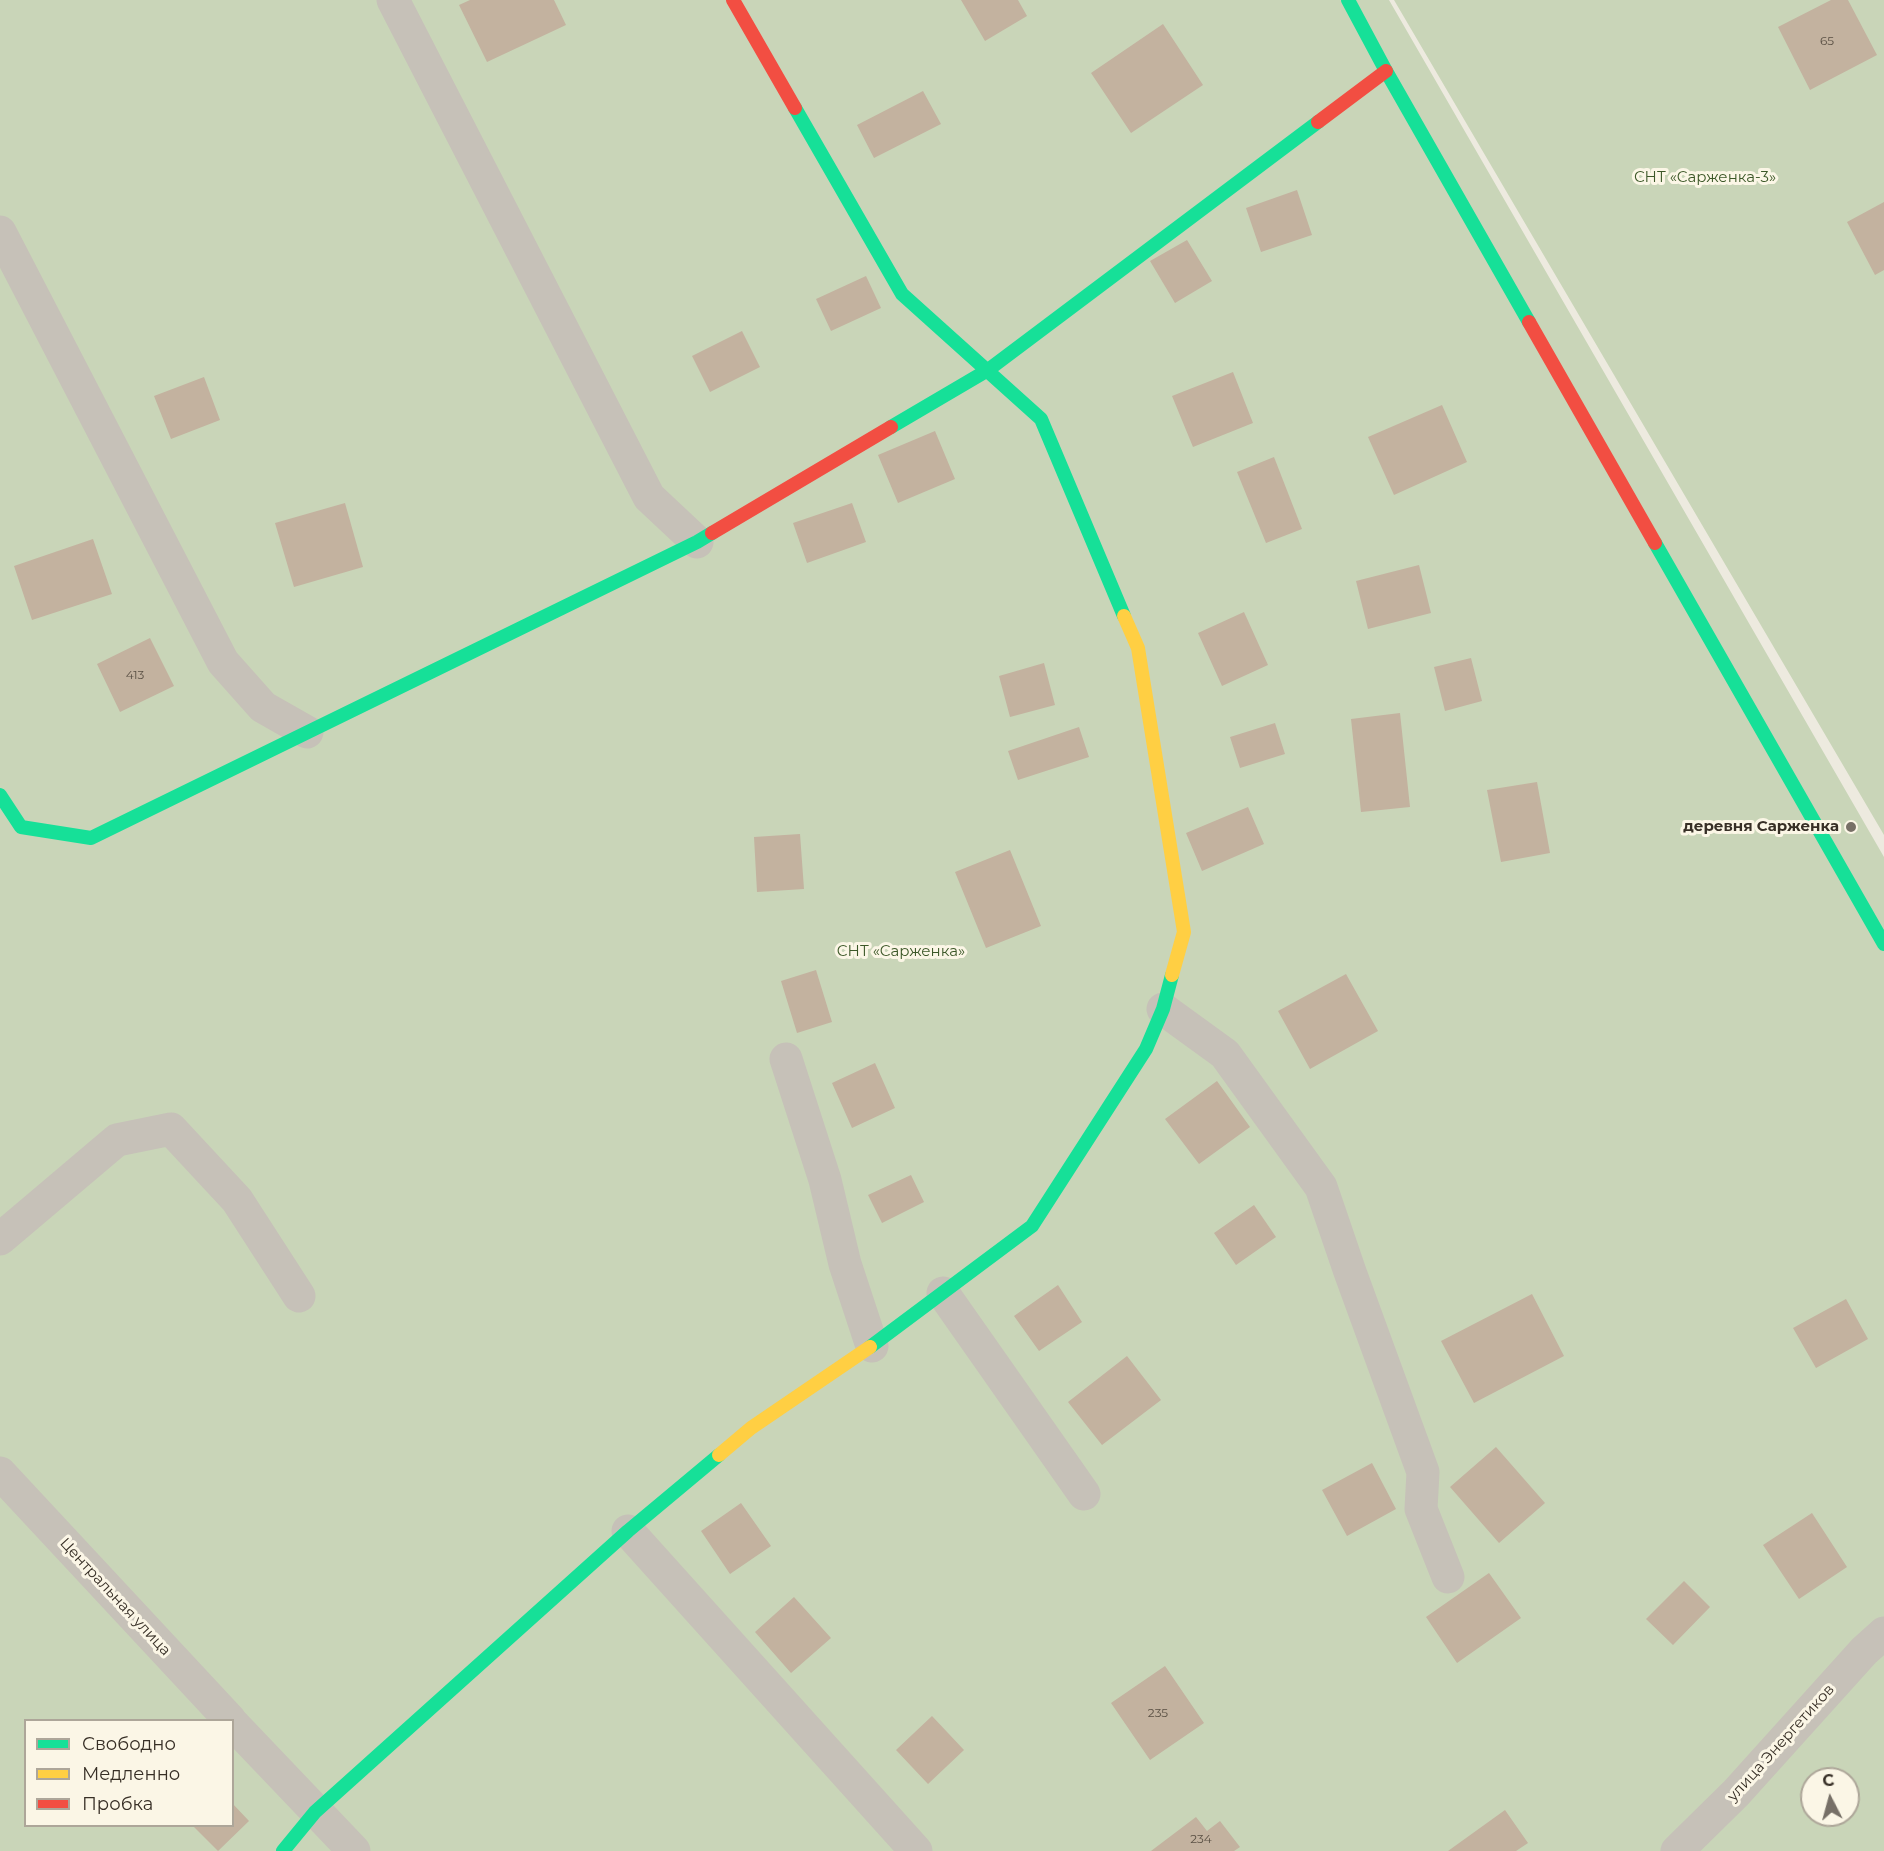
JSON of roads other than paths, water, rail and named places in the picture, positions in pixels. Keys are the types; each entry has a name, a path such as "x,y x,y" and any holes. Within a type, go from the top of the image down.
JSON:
{"street":[{"path":"393,0 649,497 697,542"},
{"path":"283,1851 315,1812 628,1532 751,1428 872,1346 1032,1226 1146,1049 1163,1009 1184,932 1138,648 1041,419 902,294 733,0"},
{"path":"1348,0 1386,71 1884,944"},
{"path":"0,795 21,827 91,838 697,542 988,370 1386,71"},
{"path":"0,232 223,663 263,707 307,732"},
{"path":"1163,1009 1225,1054 1321,1187 1423,1472 1422,1509 1448,1577"},
{"path":"786,1059 825,1180 845,1264 872,1346"},
{"path":"0,1239 117,1140 171,1129 237,1200 299,1296"},
{"path":"943,1293 1084,1494"},
{"name":"Центральная улица","path":"0,1473 228,1719"},
{"path":"628,1532 916,1851"},
{"name":"улица Энергетиков","path":"1677,1851 1736,1793 1864,1651 1884,1633"},
{"name":"Центральная улица","path":"234,1725 354,1851"}],"place":[{"name":"деревня Сарженка","path":"1851,827"}],"park label":[{"name":"СНТ «Сарженка-3»","path":"1705,178"},
{"name":"СНТ «Сарженка»","path":"901,952"}]}
